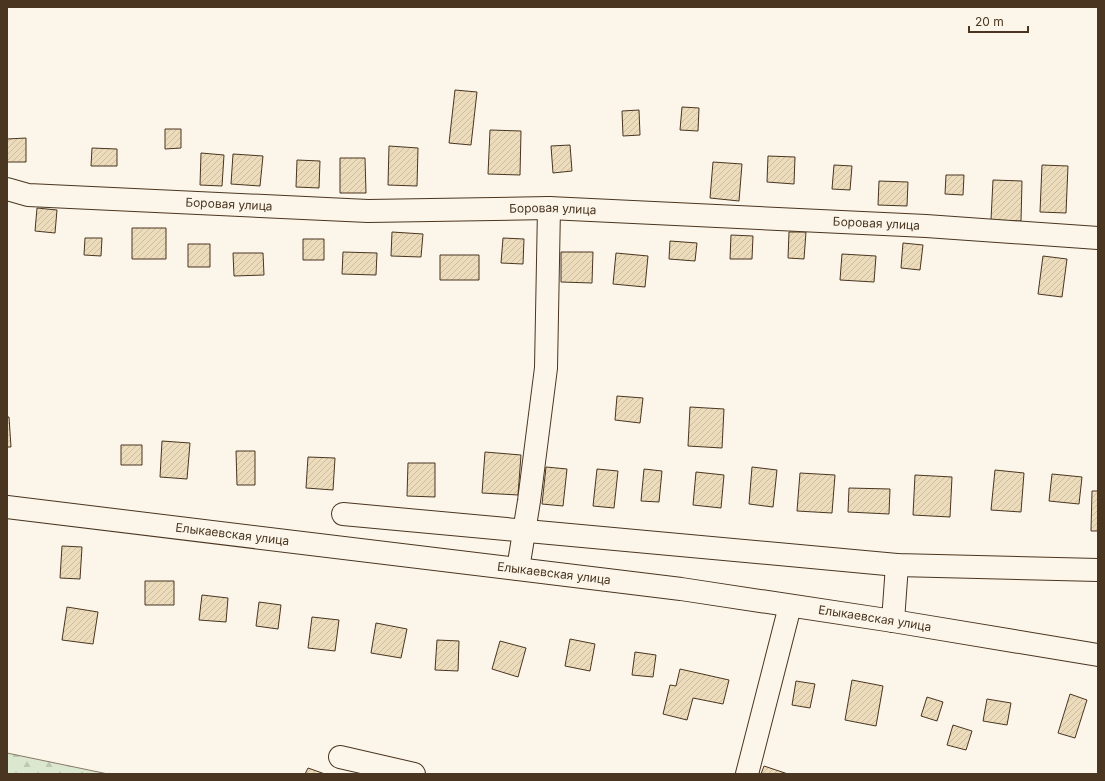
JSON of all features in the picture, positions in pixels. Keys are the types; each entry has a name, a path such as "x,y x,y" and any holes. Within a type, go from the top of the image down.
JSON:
{"street":[{"name":"Боровая улица","path":"7,189 28,195 368,211 549,208 926,226 1098,238"},
{"path":"518,569 530,493 546,368 549,208"},
{"name":"Елыкаевская улица","path":"7,507 681,589 893,621 1098,655"},
{"path":"343,514 897,566 1098,570"},
{"path":"893,621 897,566"},
{"path":"747,774 790,606"},
{"path":"340,757 414,774"}],"green space":[{"path":"7,753 108,774 7,774"}],"building":[{"path":"455,90 477,92 471,145 449,143"},
{"path":"682,107 699,108 698,131 680,130"},
{"path":"639,110 640,135 623,136 622,111"},
{"path":"165,129 181,129 181,148 165,149"},
{"path":"490,130 521,131 520,175 488,174"},
{"path":"26,138 26,162 7,162 7,139"},
{"path":"570,145 572,171 553,173 551,146"},
{"path":"389,146 418,148 417,186 388,185"},
{"path":"92,148 117,149 117,166 91,166"},
{"path":"201,153 224,155 222,186 200,185"},
{"path":"233,154 263,156 260,186 231,184"},
{"path":"768,156 795,157 794,184 767,182"},
{"path":"340,158 365,158 366,193 340,193"},
{"path":"297,160 320,161 319,188 296,187"},
{"path":"713,162 742,164 739,201 710,198"},
{"path":"834,165 852,166 850,190 832,189"},
{"path":"1042,165 1068,166 1066,213 1040,212"},
{"path":"946,175 964,175 963,195 945,194"},
{"path":"993,180 1022,181 1021,221 991,220"},
{"path":"879,181 908,182 907,206 878,205"},
{"path":"37,208 57,210 55,233 35,231"},
{"path":"132,228 166,228 166,259 132,259"},
{"path":"392,232 423,234 421,257 391,256"},
{"path":"789,232 806,232 804,259 788,258"},
{"path":"731,235 753,236 752,259 730,259"},
{"path":"85,238 102,238 101,256 84,255"},
{"path":"503,238 524,239 523,264 501,263"},
{"path":"303,239 324,239 324,260 303,260"},
{"path":"670,241 697,243 695,261 669,259"},
{"path":"903,243 923,245 920,270 901,268"},
{"path":"188,244 210,244 210,267 188,267"},
{"path":"343,252 377,253 376,275 342,274"},
{"path":"561,252 593,252 592,283 561,282"},
{"path":"233,253 263,253 264,275 234,276"},
{"path":"616,253 648,256 645,287 613,284"},
{"path":"842,254 876,256 874,282 840,280"},
{"path":"440,255 479,255 479,280 440,280"},
{"path":"1043,256 1067,259 1062,297 1038,294"},
{"path":"617,396 643,398 640,423 615,420"},
{"path":"690,407 724,409 722,448 688,446"},
{"path":"7,417 9,417 11,447 7,447"},
{"path":"162,441 190,443 187,479 160,477"},
{"path":"121,445 142,445 142,465 121,465"},
{"path":"236,451 255,451 255,485 237,485"},
{"path":"485,452 521,455 518,495 482,493"},
{"path":"308,457 335,458 333,490 306,488"},
{"path":"408,463 435,463 435,497 407,496"},
{"path":"546,467 567,469 563,506 542,504"},
{"path":"752,467 777,470 773,507 749,504"},
{"path":"597,469 618,471 614,508 593,506"},
{"path":"644,469 662,471 659,502 641,501"},
{"path":"995,470 1024,473 1021,512 991,510"},
{"path":"696,472 724,475 721,508 693,505"},
{"path":"800,473 835,475 832,513 797,511"},
{"path":"1052,474 1082,477 1079,504 1049,501"},
{"path":"915,475 952,477 950,517 913,515"},
{"path":"849,488 890,489 889,514 848,512"},
{"path":"1092,491 1098,491 1098,531 1091,531"},
{"path":"62,546 82,547 80,579 60,578"},
{"path":"145,581 174,581 174,605 145,605"},
{"path":"202,595 228,598 226,622 199,620"},
{"path":"259,602 281,605 278,629 256,626"},
{"path":"67,607 98,612 93,644 62,640"},
{"path":"312,617 339,620 335,651 308,648"},
{"path":"376,623 407,629 401,658 371,653"},
{"path":"570,639 595,644 590,671 565,666"},
{"path":"437,640 459,641 458,671 435,670"},
{"path":"500,641 526,648 518,677 492,669"},
{"path":"635,652 656,655 653,677 632,675"},
{"path":"680,669 729,680 723,704 693,698 687,720 663,714 670,685 676,686"},
{"path":"852,680 883,686 876,726 845,720"},
{"path":"796,681 815,684 810,708 792,705"},
{"path":"1070,694 1087,700 1075,738 1058,733"},
{"path":"927,697 943,702 937,721 921,716"},
{"path":"987,699 1011,703 1007,725 983,721"},
{"path":"953,725 972,731 966,750 947,745"},
{"path":"764,766 788,774 761,774"},
{"path":"308,768 325,774 305,774"}]}
